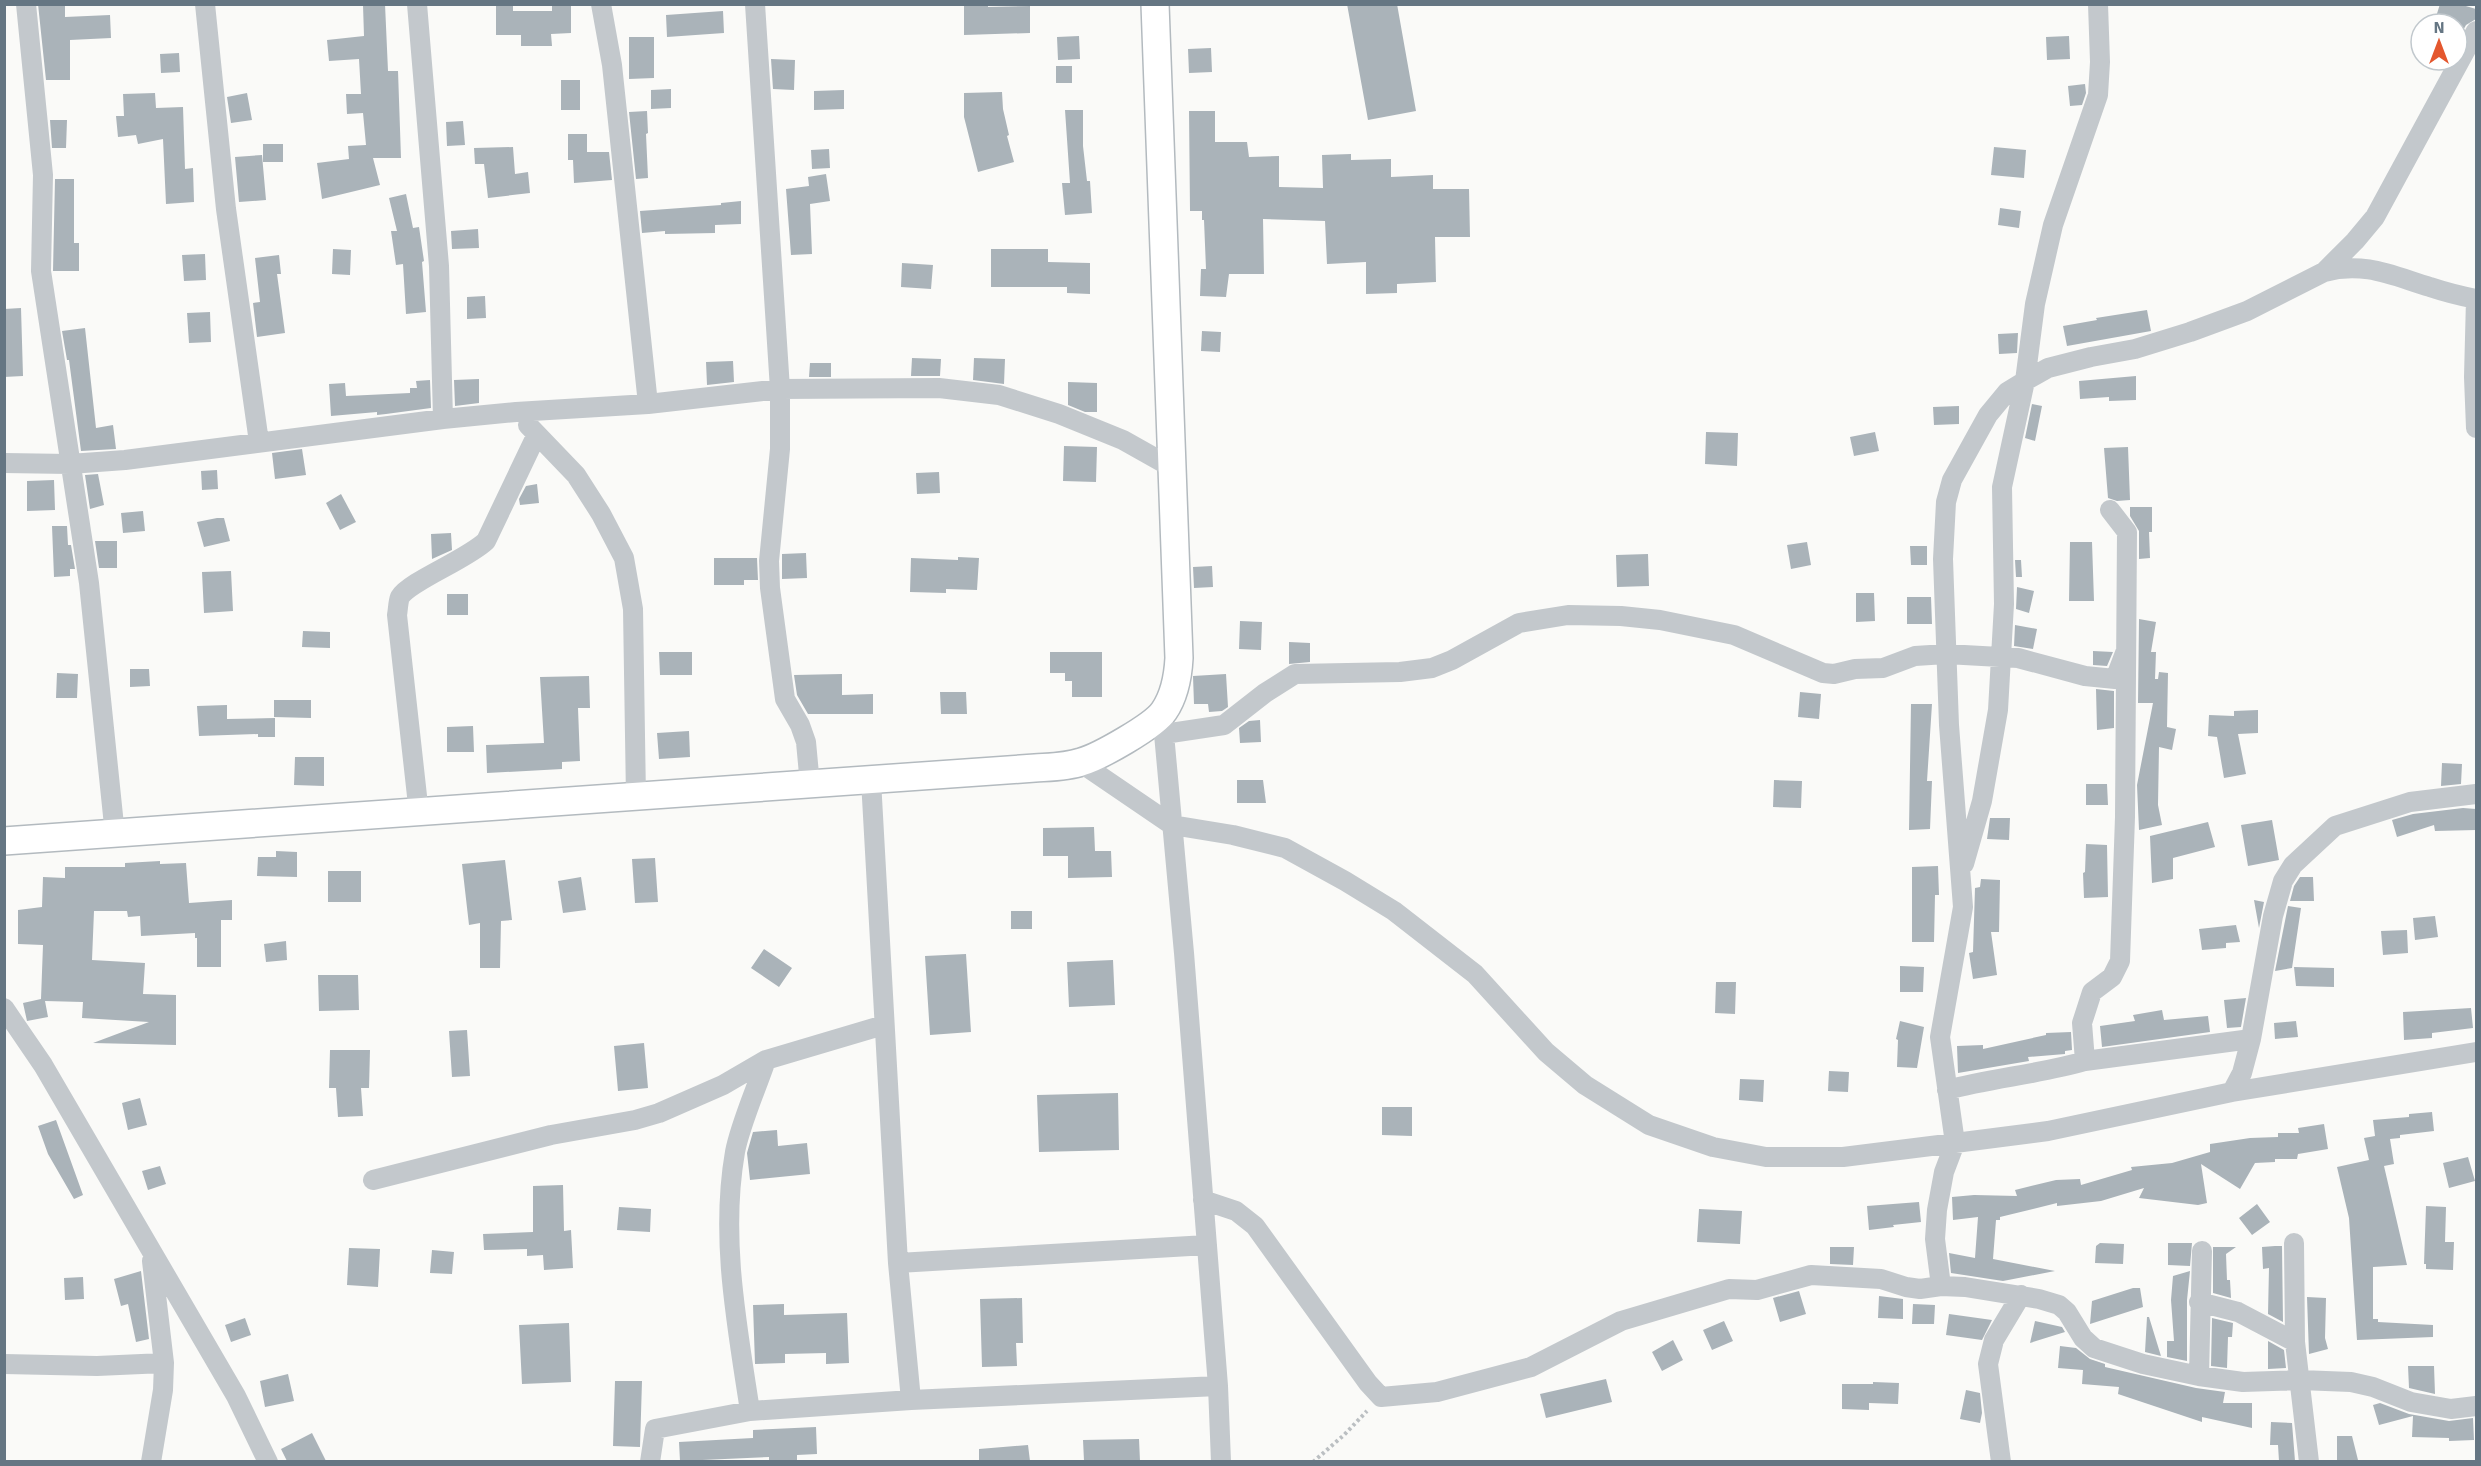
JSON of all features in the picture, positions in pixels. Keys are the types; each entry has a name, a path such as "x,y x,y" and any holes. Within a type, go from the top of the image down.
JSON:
{"main road":[{"path":"4,841 419,814 1035,768 1081,763 1163,724 1178,678 1179,658 1155,4"}],"street":[{"path":"26,4 44,176 41,271 89,583 115,835"},
{"path":"204,4 226,209 259,442"},
{"path":"417,4 440,267 443,418"},
{"path":"601,4 612,65 648,404"},
{"path":"755,4 780,389 780,449 769,561 770,588 785,699 800,725 806,742 810,785"},
{"path":"1960,877 1983,801 1998,710 2004,604 2002,487 2025,381 2035,304 2053,225 2098,95 2100,62 2098,4"},
{"path":"2324,272 2355,241 2375,216 2476,31"},
{"path":"1941,1286 1935,1239 1937,1210 1944,1172 1955,1143 1940,1037 1963,907 1946,654 1943,559 1946,502 1952,480 1988,415 2007,392 2048,368 2134,349 2200,328 2247,311 2324,272 2337,269 2379,270 2430,288 2476,299 2474,377 2476,428"},
{"path":"4,463 70,464 134,459 443,418 648,404 780,389 939,388 999,395 1059,414 1123,440 1171,467"},
{"path":"516,412 576,475 601,514 624,558 633,609 636,798"},
{"path":"419,814 397,615 399,598 408,588 474,552 486,541 537,434"},
{"path":"2085,1061 2082,1023 2092,993 2112,977 2120,961 2125,817 2127,532 2110,510"},
{"path":"1221,1461 1218,1386 1207,1245 1163,724 1224,725 1265,693 1295,674 1400,672 1432,668 1452,660 1519,623 1568,615 1621,616 1660,620 1734,635 1823,673 1834,674 1855,669 1883,668 1915,656 1946,654 2018,658 2085,676 2115,679 2125,653"},
{"path":"1081,763 1172,825 1233,835 1285,848 1394,911 1475,974 1546,1052 1585,1085 1649,1125 1713,1147 1766,1157 1843,1157 2048,1131 2232,1092 2476,1052"},
{"path":"871,780 898,1263 911,1400"},
{"path":"2232,1092 2242,1073 2251,1039 2269,934 2283,882 2293,865 2335,826 2410,802 2476,794"},
{"path":"4,1008 44,1065 236,1396 268,1461"},
{"path":"373,1180 551,1134 635,1120 659,1113 723,1085 766,1060 884,1025"},
{"path":"1947,1090 2085,1061 2251,1039"},
{"path":"750,1411 732,1295 728,1214 736,1150 766,1060"},
{"path":"1203,1200 1236,1211 1256,1226 1381,1397 1437,1392 1531,1367 1621,1321 1729,1289 1751,1291 1811,1275 1881,1279 1920,1289 1941,1286 2021,1296 2059,1305 2067,1312 2083,1338 2094,1348 2143,1364 2199,1376 2243,1382 2300,1380 2351,1382 2411,1402 2451,1408 2476,1406"},
{"path":"2294,1244 2295,1342 2309,1461"},
{"path":"898,1263 1207,1245"},
{"path":"2199,1376 2202,1251"},
{"path":"151,1252 164,1363 163,1390 151,1461"},
{"path":"2001,1461 1988,1364 1994,1340 2021,1296"},
{"path":"2199,1302 2238,1312 2295,1342"},
{"path":"4,1364 97,1366 164,1363"},
{"path":"650,1461 655,1429 750,1411 911,1400 1218,1386"}],"path":[{"path":"1313,1461 1344,1435 1381,1397"}],"building":[{"path":"38,4 65,4 65,17 110,15 111,38 70,40 70,80 46,80"},
{"path":"385,4 388,71 398,71 401,158 373,158 380,185 322,199 317,163 349,159 348,146 366,145 363,113 347,114 346,94 361,94 359,59 329,61 327,40 364,36 363,5"},
{"path":"496,4 513,4 513,11 552,11 552,4 571,4 571,33 551,34 552,46 521,46 521,35 496,35"},
{"path":"964,4 988,4 988,7 1030,6 1030,33 964,35"},
{"path":"1347,4 1397,4 1416,111 1368,120"},
{"path":"2440,4 2459,4 2476,9 2476,19 2469,23 2469,12 2438,12"},
{"path":"723,11 724,33 667,37 666,15"},
{"path":"1079,36 1080,59 1058,60 1057,37"},
{"path":"2069,36 2070,59 2047,60 2046,37"},
{"path":"629,37 654,37 654,78 629,79"},
{"path":"1211,48 1212,72 1189,73 1188,49"},
{"path":"179,53 180,72 161,73 160,54"},
{"path":"771,59 795,60 794,90 773,89"},
{"path":"1056,66 1072,66 1072,83 1056,83"},
{"path":"561,80 580,80 580,110 561,110"},
{"path":"2085,84 2086,93 2082,105 2070,106 2068,86"},
{"path":"671,89 671,108 651,109 651,90"},
{"path":"844,90 844,109 814,110 814,91"},
{"path":"1002,92 1009,135 1007,136 1014,162 978,172 964,117 964,93"},
{"path":"155,93 156,108 183,107 185,169 193,168 194,202 166,204 163,139 138,144 136,135 118,137 116,116 124,116 123,94"},
{"path":"247,93 252,120 231,123 227,97"},
{"path":"1065,110 1083,110 1083,146 1087,181 1090,181 1092,213 1065,215 1062,183 1070,183"},
{"path":"647,111 648,178 636,179 629,112"},
{"path":"1189,111 1215,111 1215,142 1247,142 1249,157 1279,156 1279,187 1323,188 1322,155 1351,154 1351,160 1391,159 1391,177 1433,175 1433,189 1469,189 1470,237 1435,237 1436,282 1397,284 1397,293 1366,294 1366,262 1327,264 1325,221 1263,219 1264,274 1229,274 1226,297 1200,296 1201,269 1206,269 1204,220 1202,220 1202,211 1190,211"},
{"path":"50,120 67,120 66,148 52,148"},
{"path":"463,121 465,145 447,146 446,122"},
{"path":"568,134 587,134 587,152 609,152 612,180 574,183 573,160 568,160"},
{"path":"263,144 283,144 283,162 263,162"},
{"path":"513,147 515,174 528,172 530,193 488,198 484,164 475,164 474,148"},
{"path":"1994,147 2026,150 2024,178 1991,175"},
{"path":"829,149 830,168 812,169 811,150"},
{"path":"262,155 266,200 239,202 235,157"},
{"path":"826,174 830,201 810,204 812,254 791,255 786,189 809,186 808,177"},
{"path":"55,179 74,179 74,243 79,243 79,271 53,271"},
{"path":"406,194 413,228 419,227 424,261 422,262 426,312 406,314 403,264 396,265 391,231 397,231 389,198"},
{"path":"741,201 741,224 715,225 715,233 665,234 665,231 642,233 640,211 721,205 721,203"},
{"path":"2000,208 2021,211 2019,228 1998,225"},
{"path":"478,229 479,248 452,249 451,231"},
{"path":"333,249 351,250 350,275 332,274"},
{"path":"991,249 1048,249 1048,262 1090,263 1090,294 1067,293 1067,287 991,287"},
{"path":"205,254 206,280 184,281 182,255"},
{"path":"279,255 281,274 277,274 285,333 257,337 253,303 260,302 255,258"},
{"path":"902,263 933,265 931,289 901,287"},
{"path":"485,296 486,318 467,319 467,297"},
{"path":"21,308 23,376 4,377 4,309"},
{"path":"2147,310 2151,331 2067,346 2063,326"},
{"path":"210,312 211,342 189,343 187,313"},
{"path":"85,328 96,428 113,425 116,449 81,451 69,360 67,360 62,331"},
{"path":"1202,331 1221,332 1220,352 1201,351"},
{"path":"2018,333 2017,353 1999,354 1998,334"},
{"path":"912,358 941,359 940,376 911,376"},
{"path":"974,358 1005,359 1004,384 973,380"},
{"path":"733,361 734,382 707,385 706,362"},
{"path":"810,363 831,363 831,377 809,377"},
{"path":"2136,376 2136,400 2109,401 2109,397 2080,399 2079,381"},
{"path":"479,379 479,403 455,406 454,380"},
{"path":"430,380 431,408 377,415 377,412 331,416 329,384 345,383 346,396 410,393 410,388 417,388 416,381"},
{"path":"1068,382 1097,383 1097,412 1085,412 1068,405"},
{"path":"2032,404 2042,406 2035,441 2025,438"},
{"path":"1959,406 1959,424 1934,425 1933,407"},
{"path":"1706,432 1738,433 1737,466 1705,464"},
{"path":"1875,432 1879,451 1854,456 1850,437"},
{"path":"1064,446 1097,447 1096,482 1063,481"},
{"path":"2128,447 2130,500 2117,501 2108,498 2104,448"},
{"path":"302,449 306,475 275,479 272,453"},
{"path":"217,470 218,489 202,490 201,471"},
{"path":"939,472 940,493 917,494 916,473"},
{"path":"98,474 104,505 90,509 85,475"},
{"path":"54,480 55,510 27,511 27,481"},
{"path":"537,484 539,503 520,505 519,499 526,486"},
{"path":"341,494 356,522 340,530 326,503"},
{"path":"2130,507 2152,507 2152,532 2149,532 2150,558 2139,559 2139,531 2130,516"},
{"path":"143,511 145,531 123,533 121,513"},
{"path":"224,518 230,541 204,547 197,522"},
{"path":"52,526 67,526 68,545 71,545 75,569 70,569 70,576 54,577"},
{"path":"451,533 452,550 432,559 431,534"},
{"path":"95,541 117,541 117,568 99,568"},
{"path":"1807,542 1811,565 1791,569 1787,545"},
{"path":"2070,542 2092,542 2094,601 2069,601"},
{"path":"1910,546 1927,546 1927,565 1911,565"},
{"path":"806,553 807,578 782,579 782,554"},
{"path":"1648,554 1649,586 1617,587 1616,555"},
{"path":"958,557 979,558 977,590 946,589 946,593 910,592 911,558 958,560"},
{"path":"714,558 757,558 758,580 744,580 744,585 714,585"},
{"path":"2015,560 2021,560 2022,577 2016,577"},
{"path":"1212,566 1213,587 1194,588 1193,567"},
{"path":"231,571 233,611 204,613 202,572"},
{"path":"2017,587 2034,591 2029,613 2016,609"},
{"path":"1856,593 1874,593 1875,621 1856,622"},
{"path":"447,594 468,594 468,615 447,615"},
{"path":"1907,597 1931,597 1932,624 1907,624"},
{"path":"2139,619 2156,622 2151,652 2156,652 2155,679 2158,679 2159,672 2168,673 2167,727 2176,729 2172,750 2159,747 2158,805 2162,825 2139,830 2137,785 2153,703 2138,703"},
{"path":"1240,621 1262,622 1261,650 1239,649"},
{"path":"2015,625 2037,629 2033,649 2014,646"},
{"path":"303,631 330,632 330,648 302,647"},
{"path":"1289,642 1310,643 1310,662 1289,664"},
{"path":"2093,651 2113,652 2107,666 2093,665"},
{"path":"659,652 692,652 692,675 660,675"},
{"path":"1050,652 1102,652 1102,697 1072,697 1072,681 1065,681 1065,673 1050,673"},
{"path":"130,669 149,669 150,686 130,687"},
{"path":"57,673 78,674 77,698 56,698"},
{"path":"842,674 842,695 873,694 873,714 808,714 797,695 794,675"},
{"path":"1226,674 1228,707 1222,711 1209,712 1208,704 1194,704 1193,676"},
{"path":"589,676 590,708 578,708 580,761 562,762 562,769 487,773 486,745 544,743 540,677"},
{"path":"2096,689 2114,691 2114,728 2097,730"},
{"path":"940,692 966,692 967,714 941,714"},
{"path":"1800,692 1821,694 1819,719 1798,717"},
{"path":"274,700 311,700 311,718 274,717"},
{"path":"1911,704 1932,704 1927,781 1932,781 1930,829 1909,830"},
{"path":"227,705 227,719 275,718 275,737 258,737 258,734 199,736 197,706"},
{"path":"2258,710 2258,733 2238,734 2246,774 2224,778 2217,737 2208,736 2209,715 2234,716 2234,711"},
{"path":"1260,720 1261,742 1240,743 1239,728 1249,721"},
{"path":"473,726 474,752 447,752 447,727"},
{"path":"689,731 690,757 659,759 657,733"},
{"path":"295,757 324,757 324,786 294,785"},
{"path":"2442,763 2462,764 2461,784 2441,786"},
{"path":"1237,780 1263,780 1266,803 1237,803"},
{"path":"1774,780 1802,781 1801,808 1773,807"},
{"path":"2086,784 2107,784 2108,805 2086,805"},
{"path":"2463,808 2476,809 2476,830 2435,831 2434,825 2397,837 2392,820 2413,814"},
{"path":"1990,818 2010,818 2009,840 1987,839"},
{"path":"2272,820 2279,860 2248,866 2241,825"},
{"path":"2208,822 2215,847 2173,858 2173,879 2152,883 2150,836"},
{"path":"1094,827 1095,851 1111,851 1112,877 1068,878 1068,856 1043,856 1043,828"},
{"path":"2086,844 2107,845 2108,897 2084,898 2083,873 2085,872"},
{"path":"276,851 297,852 297,877 257,876 258,857 276,857"},
{"path":"655,858 658,902 635,903 632,859"},
{"path":"505,860 512,920 501,921 500,968 480,968 480,923 469,925 462,864"},
{"path":"160,861 160,864 186,863 189,903 232,900 232,920 221,920 221,967 197,967 195,933 141,936 140,916 128,917 127,911 94,911 92,960 145,963 143,994 176,995 176,1045 93,1043 149,1022 82,1018 83,1002 45,1001 48,1017 27,1021 23,1003 41,999 43,945 18,944 18,910 42,907 43,877 65,878 65,867 125,867 125,863"},
{"path":"1938,866 1939,895 1935,895 1934,942 1912,942 1912,867"},
{"path":"328,871 361,871 361,902 328,902"},
{"path":"581,877 586,910 563,913 558,881"},
{"path":"2300,877 2313,877 2314,901 2290,901 2294,886"},
{"path":"1981,879 2000,880 1999,932 1991,932 1997,975 1973,979 1969,953 1973,952 1975,888 1980,887"},
{"path":"2254,900 2264,902 2259,928"},
{"path":"2288,906 2301,908 2292,968 2275,971"},
{"path":"1011,911 1032,911 1032,929 1011,929"},
{"path":"2435,916 2438,937 2415,940 2413,918"},
{"path":"2236,925 2240,942 2226,943 2226,948 2202,950 2199,929"},
{"path":"2407,930 2408,953 2383,955 2381,931"},
{"path":"286,941 287,960 266,962 264,944"},
{"path":"764,949 792,968 779,987 751,968"},
{"path":"966,954 971,1032 930,1035 925,956"},
{"path":"1113,960 1115,1005 1069,1007 1067,962"},
{"path":"1900,966 1924,967 1923,992 1900,992"},
{"path":"2294,967 2334,968 2334,987 2296,986"},
{"path":"318,975 358,975 359,1010 319,1011"},
{"path":"1716,982 1736,982 1735,1014 1715,1013"},
{"path":"2246,998 2241,1027 2227,1028 2224,1000"},
{"path":"2471,1008 2473,1028 2432,1033 2432,1038 2404,1040 2403,1012"},
{"path":"2162,1010 2164,1020 2208,1016 2210,1032 2102,1047 2100,1026 2135,1021 2133,1015"},
{"path":"1900,1021 1924,1027 1917,1068 1897,1067 1898,1040 1896,1039"},
{"path":"2296,1021 2298,1037 2275,1039 2274,1023"},
{"path":"467,1030 470,1076 452,1077 449,1031"},
{"path":"2071,1032 2072,1050 2065,1051 2065,1054 2028,1057 2029,1061 1958,1073 1957,1046 1983,1045 1983,1049 2046,1035 2046,1033"},
{"path":"644,1043 648,1088 618,1091 614,1046"},
{"path":"330,1050 370,1050 369,1088 361,1088 363,1116 338,1117 336,1088 329,1088"},
{"path":"1829,1071 1849,1072 1848,1092 1828,1091"},
{"path":"1740,1079 1764,1080 1763,1102 1739,1100"},
{"path":"1118,1093 1119,1150 1039,1152 1037,1095"},
{"path":"140,1098 147,1125 128,1130 122,1103"},
{"path":"1382,1107 1412,1107 1412,1136 1382,1135"},
{"path":"2432,1112 2434,1131 2400,1135 2400,1138 2390,1139 2394,1164 2384,1166 2407,1265 2373,1267 2373,1319 2378,1319 2378,1322 2433,1325 2433,1337 2357,1340 2349,1218 2337,1167 2369,1160 2364,1138 2375,1136 2373,1120 2409,1117 2409,1114"},
{"path":"56,1120 83,1195 74,1199 48,1154 38,1126"},
{"path":"2324,1124 2328,1149 2298,1154 2297,1159 2275,1159 2275,1162 2255,1163 2240,1189 2201,1164 2207,1203 2198,1205 2139,1198 2144,1188 2101,1201 2057,1206 2057,1203 2000,1217 2000,1220 1996,1220 1993,1259 2055,1271 2003,1281 1951,1273 1949,1253 1975,1258 1978,1217 1953,1220 1952,1197 2017,1196 2015,1190 2056,1180 2080,1179 2081,1185 2132,1170 2131,1167 2172,1163 2210,1152 2210,1144 2250,1138 2278,1137 2278,1133 2299,1133 2298,1128"},
{"path":"777,1130 778,1146 807,1143 810,1174 750,1180 747,1153 753,1132"},
{"path":"2468,1157 2475,1181 2449,1188 2443,1163"},
{"path":"160,1166 166,1184 148,1190 142,1171"},
{"path":"563,1185 564,1231 571,1230 573,1268 544,1270 543,1255 527,1256 527,1249 484,1250 483,1234 533,1232 533,1186"},
{"path":"1919,1202 1921,1222 1869,1230 1867,1206"},
{"path":"2257,1204 2270,1222 2252,1235 2239,1218"},
{"path":"2426,1206 2446,1207 2445,1242 2454,1242 2453,1270 2426,1269 2426,1264 2424,1264"},
{"path":"619,1207 651,1209 650,1232 617,1230"},
{"path":"1699,1209 1742,1211 1740,1244 1697,1242"},
{"path":"2100,1243 2124,1244 2123,1264 2095,1263 2096,1246"},
{"path":"2168,1243 2192,1243 2190,1266 2168,1265"},
{"path":"2282,1246 2283,1322 2268,1314 2269,1268 2263,1269 2262,1247"},
{"path":"1830,1247 1854,1247 1853,1265 1830,1264"},
{"path":"2213,1247 2236,1247 2226,1254 2227,1280 2230,1280 2231,1298 2213,1293"},
{"path":"349,1248 380,1249 378,1287 347,1285"},
{"path":"432,1250 454,1252 452,1274 430,1273"},
{"path":"141,1271 149,1339 136,1342 128,1304 121,1306 114,1279"},
{"path":"2190,1271 2187,1300 2187,1361 2167,1357 2167,1341 2174,1341 2171,1300 2173,1276"},
{"path":"83,1277 84,1299 65,1300 64,1278"},
{"path":"2133,1288 2140,1288 2143,1307 2090,1324 2092,1301"},
{"path":"1799,1291 1806,1314 1780,1322 1773,1298"},
{"path":"1879,1296 1903,1299 1903,1319 1878,1318"},
{"path":"2307,1297 2326,1298 2325,1338 2328,1349 2309,1354"},
{"path":"1022,1298 1023,1343 1016,1343 1017,1366 982,1367 980,1299"},
{"path":"784,1304 784,1315 847,1313 849,1363 826,1364 826,1353 785,1354 785,1363 755,1364 753,1305"},
{"path":"1913,1304 1935,1305 1934,1324 1912,1324"},
{"path":"1949,1314 1992,1320 1982,1340 1946,1335"},
{"path":"2147,1317 2149,1317 2161,1356 2145,1352"},
{"path":"245,1318 251,1335 231,1342 225,1325"},
{"path":"2212,1318 2233,1323 2232,1337 2228,1337 2227,1368 2211,1366"},
{"path":"1724,1321 1733,1341 1712,1350 1703,1330"},
{"path":"2035,1321 2062,1327 2065,1332 2030,1343"},
{"path":"569,1323 571,1382 522,1384 519,1325"},
{"path":"1673,1340 1683,1360 1662,1371 1652,1352"},
{"path":"2268,1341 2284,1350 2286,1368 2268,1369"},
{"path":"2060,1346 2076,1348 2090,1359 2105,1364 2105,1367 2196,1388 2225,1392 2223,1403 2252,1403 2252,1428 2202,1417 2202,1422 2118,1394 2119,1387 2082,1384 2083,1370 2058,1368"},
{"path":"2408,1366 2434,1366 2435,1394 2409,1388"},
{"path":"288,1374 294,1401 265,1407 260,1381"},
{"path":"1606,1379 1612,1402 1546,1418 1540,1394"},
{"path":"615,1381 642,1381 640,1447 613,1446"},
{"path":"1873,1382 1899,1383 1898,1404 1869,1403 1869,1410 1842,1409 1842,1384 1873,1384"},
{"path":"1966,1390 1980,1393 1982,1413 1980,1423 1960,1419"},
{"path":"2380,1403 2409,1414 2449,1421 2473,1418 2474,1440 2449,1441 2449,1438 2412,1437 2413,1416 2379,1425 2373,1405"},
{"path":"2271,1422 2292,1423 2295,1461 2279,1461 2278,1445 2270,1445"},
{"path":"816,1427 817,1454 797,1455 797,1461 769,1461 769,1457 680,1461 679,1442 753,1438 753,1430"},
{"path":"312,1433 326,1461 287,1461 281,1449"},
{"path":"2337,1436 2352,1436 2358,1460 2337,1460"},
{"path":"1139,1439 1140,1461 1084,1461 1083,1440"},
{"path":"1028,1445 1030,1461 979,1461 979,1449"}]}
